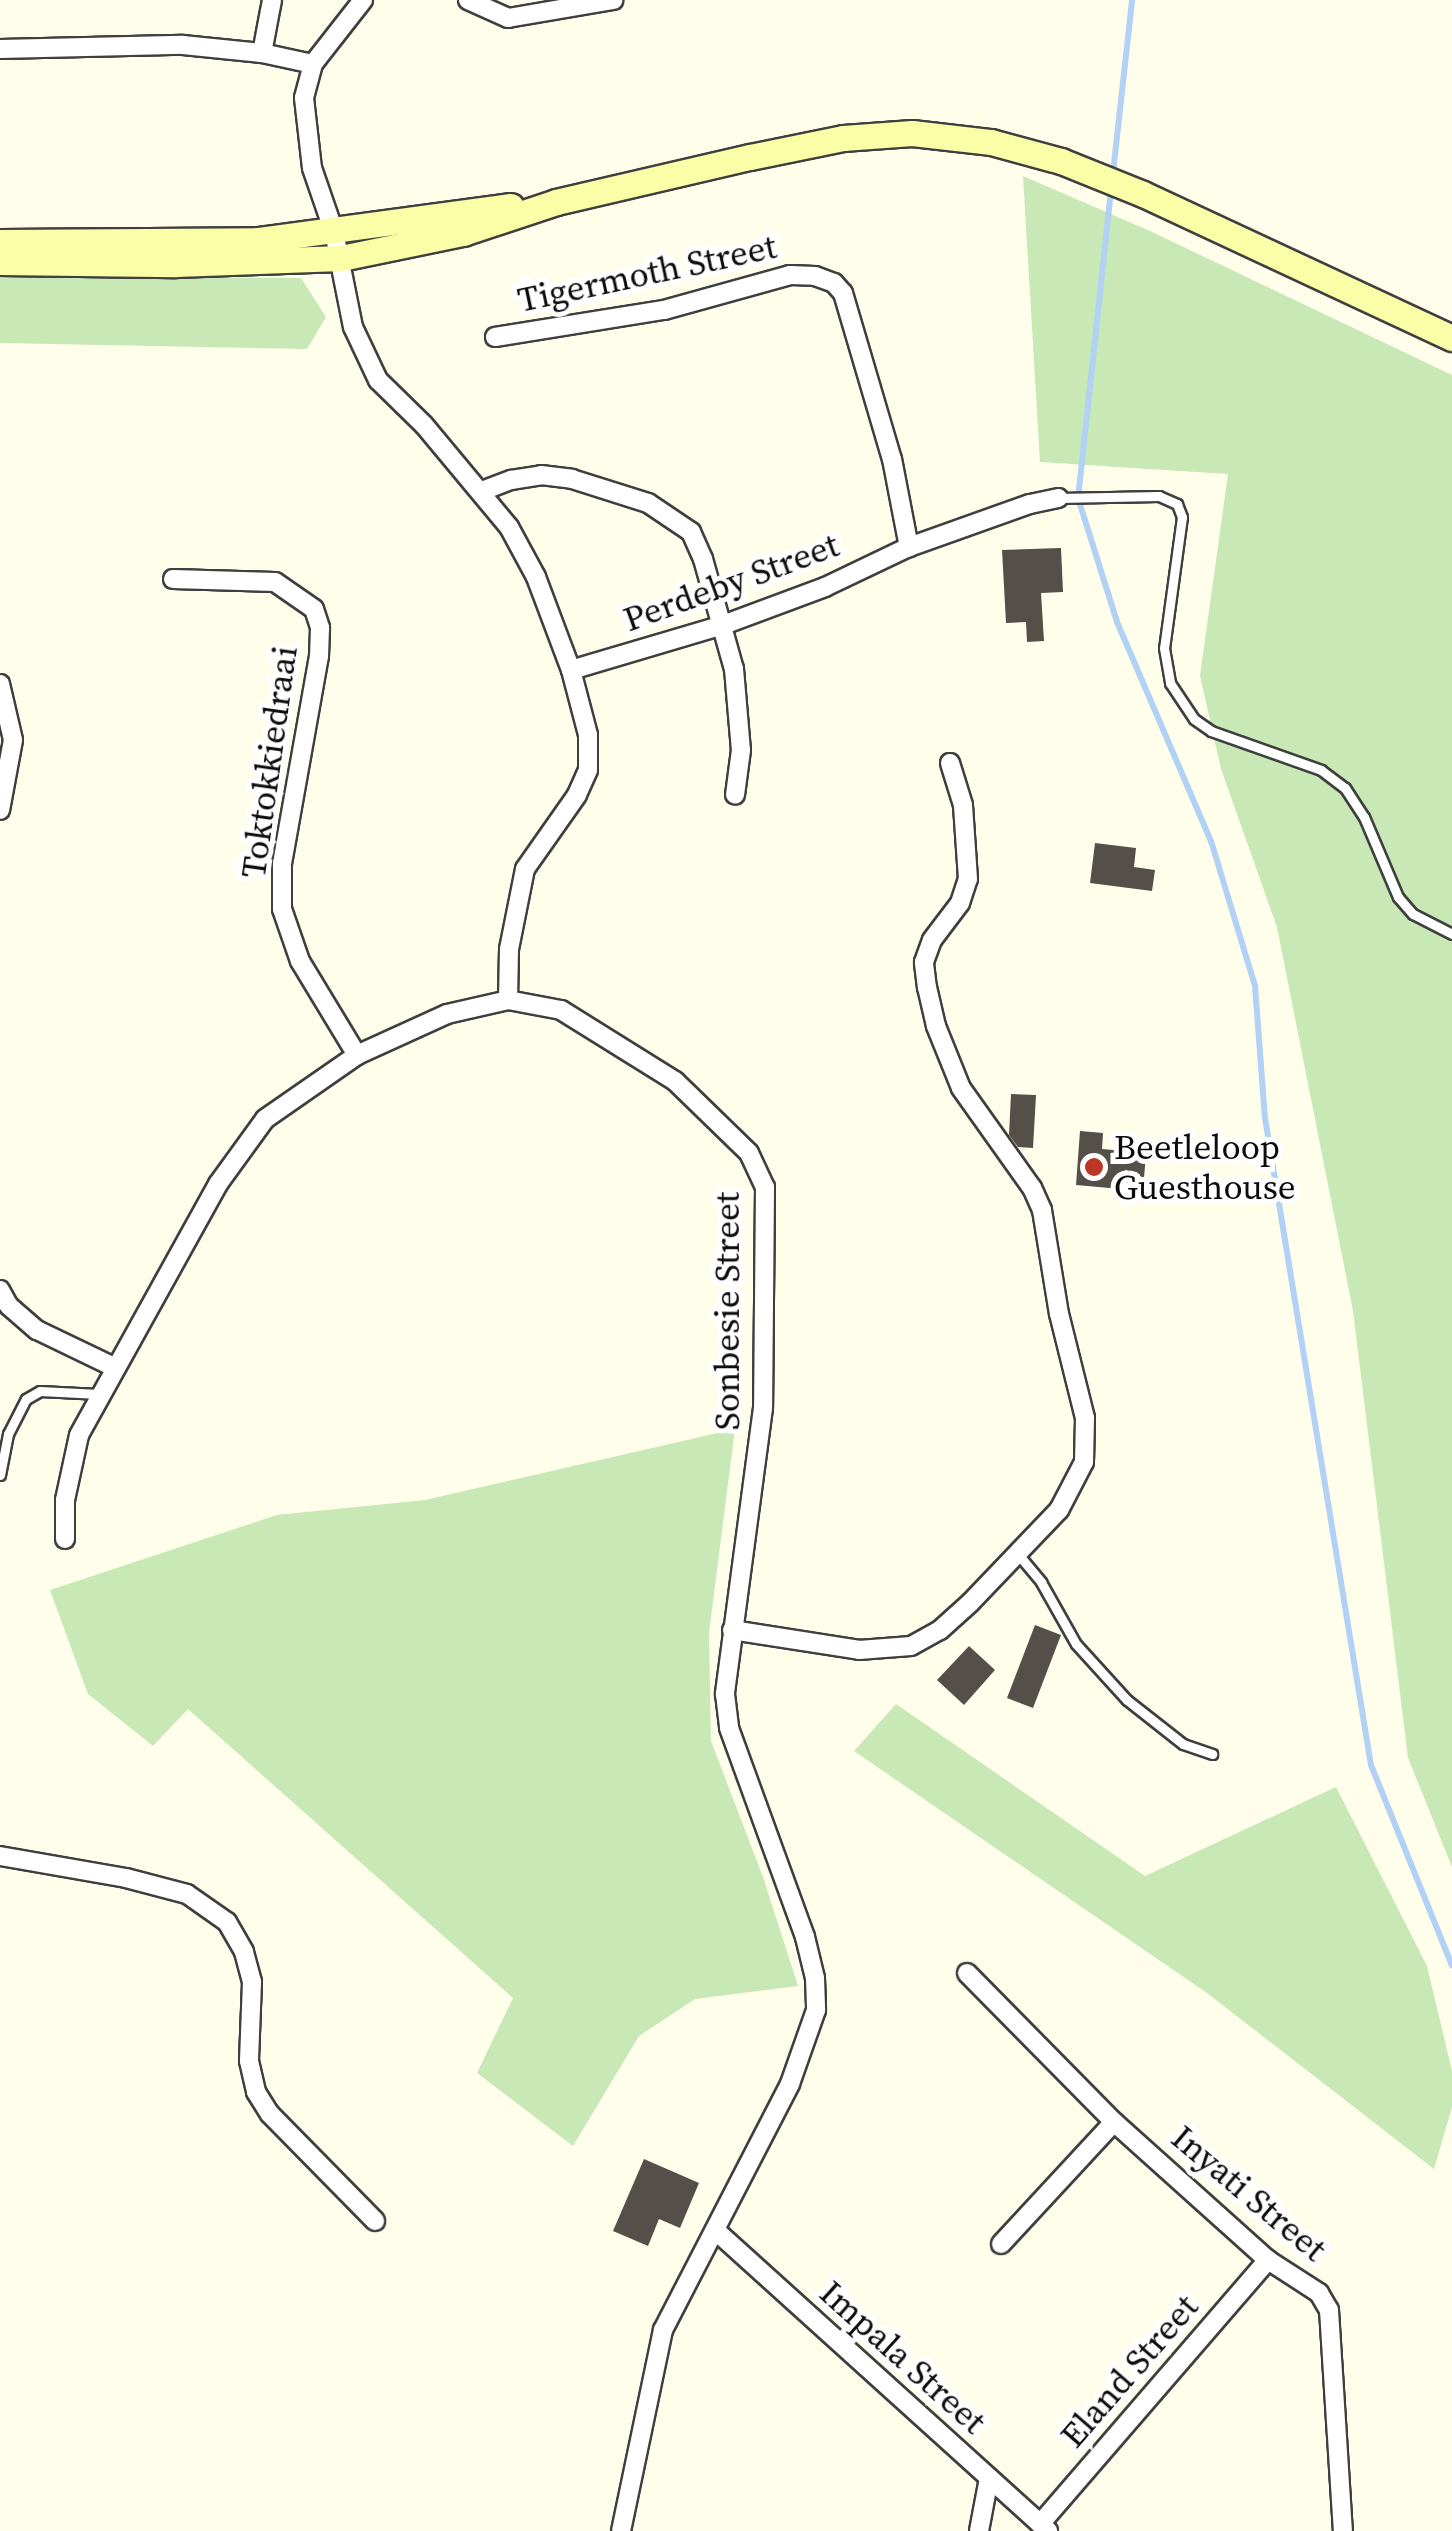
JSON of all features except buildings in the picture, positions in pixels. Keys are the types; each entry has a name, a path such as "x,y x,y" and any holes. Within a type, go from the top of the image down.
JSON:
{"main road":[{"path":"0,242 259,240 334,232 556,202 844,138 912,133 992,142 1060,161 1143,194 1452,338"},
{"path":"0,262 176,264 340,258 462,233 556,202"}],"street":[{"path":"262,53 272,0"},
{"path":"363,0 313,64 304,98 306,138 334,232 354,327 378,380 482,491 509,528 536,577 570,670 588,735 588,770 577,795 525,869 508,949 508,1000"},
{"path":"468,0 508,18 613,0"},
{"path":"0,49 182,45 262,53 313,64"},
{"name":"Tigermoth Street","path":"495,337 648,313 790,275 815,276 834,283 843,294 892,459 909,547"},
{"path":"482,491 526,478 572,479 673,516 691,532 723,625 740,720 735,795"},
{"name":"Perdeby Street","path":"570,670 723,625 825,587 909,547 1030,504 1058,498"},
{"name":"Toktokkiedraai","path":"174,579 275,582 314,610 320,628 319,656 282,864 282,909 300,961 357,1055"},
{"path":"0,684 13,740 0,810"},
{"path":"732,1630 859,1650 911,1646 940,1630 1059,1510 1076,1483 1088,1442 1042,1210 1032,1188 961,1088 936,1026 928,988 924,962 932,940 960,903 968,878 963,806 950,763"},
{"name":"Sonbesie Street","path":"65,1539 71,1463 99,1394 246,1141 289,1099 357,1055 448,1014 508,1000 560,1010 675,1081 748,1153 765,1187 763,1408 753,1510 725,1694 728,1728 805,1937 815,1978 816,2010 790,2084 662,2330 622,2531"},
{"path":"0,1290 9,1306 37,1330 114,1367"},
{"path":"0,1856 126,1878 187,1894 227,1922 244,1952 252,1982 250,2061 256,2092 270,2114 374,2221"},
{"name":"Inyati Street","path":"967,1973 1114,2122 1268,2260 1319,2293 1328,2310 1343,2531"},
{"path":"1001,2244 1114,2122"},
{"name":"Impala Street","path":"715,2230 1044,2527"},
{"name":"Eland Street","path":"1044,2527 1268,2260"},
{"path":"979,2531 989,2478"}],"lane":[{"path":"1058,498 1158,496 1177,504 1182,516 1164,648 1170,683 1194,719 1210,731 1321,770 1346,788 1364,817 1398,897 1413,914 1452,934"},
{"path":"0,1475 8,1434 26,1400 40,1392 99,1394"},
{"path":"1017,1554 1041,1582 1076,1644 1127,1700 1183,1744 1212,1754"}],"green space":[{"path":"1023,176 1150,231 1452,375 1452,1867 1408,1758 1353,1311 1277,927 1221,769 1200,676 1228,474 1040,462"},
{"path":"0,276 301,278 326,317 307,349 0,343"},
{"path":"735,1429 709,1633 711,1741 763,1877 798,1986 695,1999 639,2036 573,2146 477,2073 513,1998 188,1709 153,1746 88,1694 50,1590 277,1515 425,1500"},
{"path":"896,1704 1145,1876 1336,1787 1427,1966 1452,2071 1452,2107 1434,2169 1207,1993 854,1751"}],"waterway":[{"path":"1113,173 1132,0"},
{"path":"1111,190 1078,498 1117,622 1211,841 1255,986 1265,1118 1371,1765 1452,1965"}],"place":[{"name":"Beetleloop Guesthouse","path":"1094,1167"}]}
